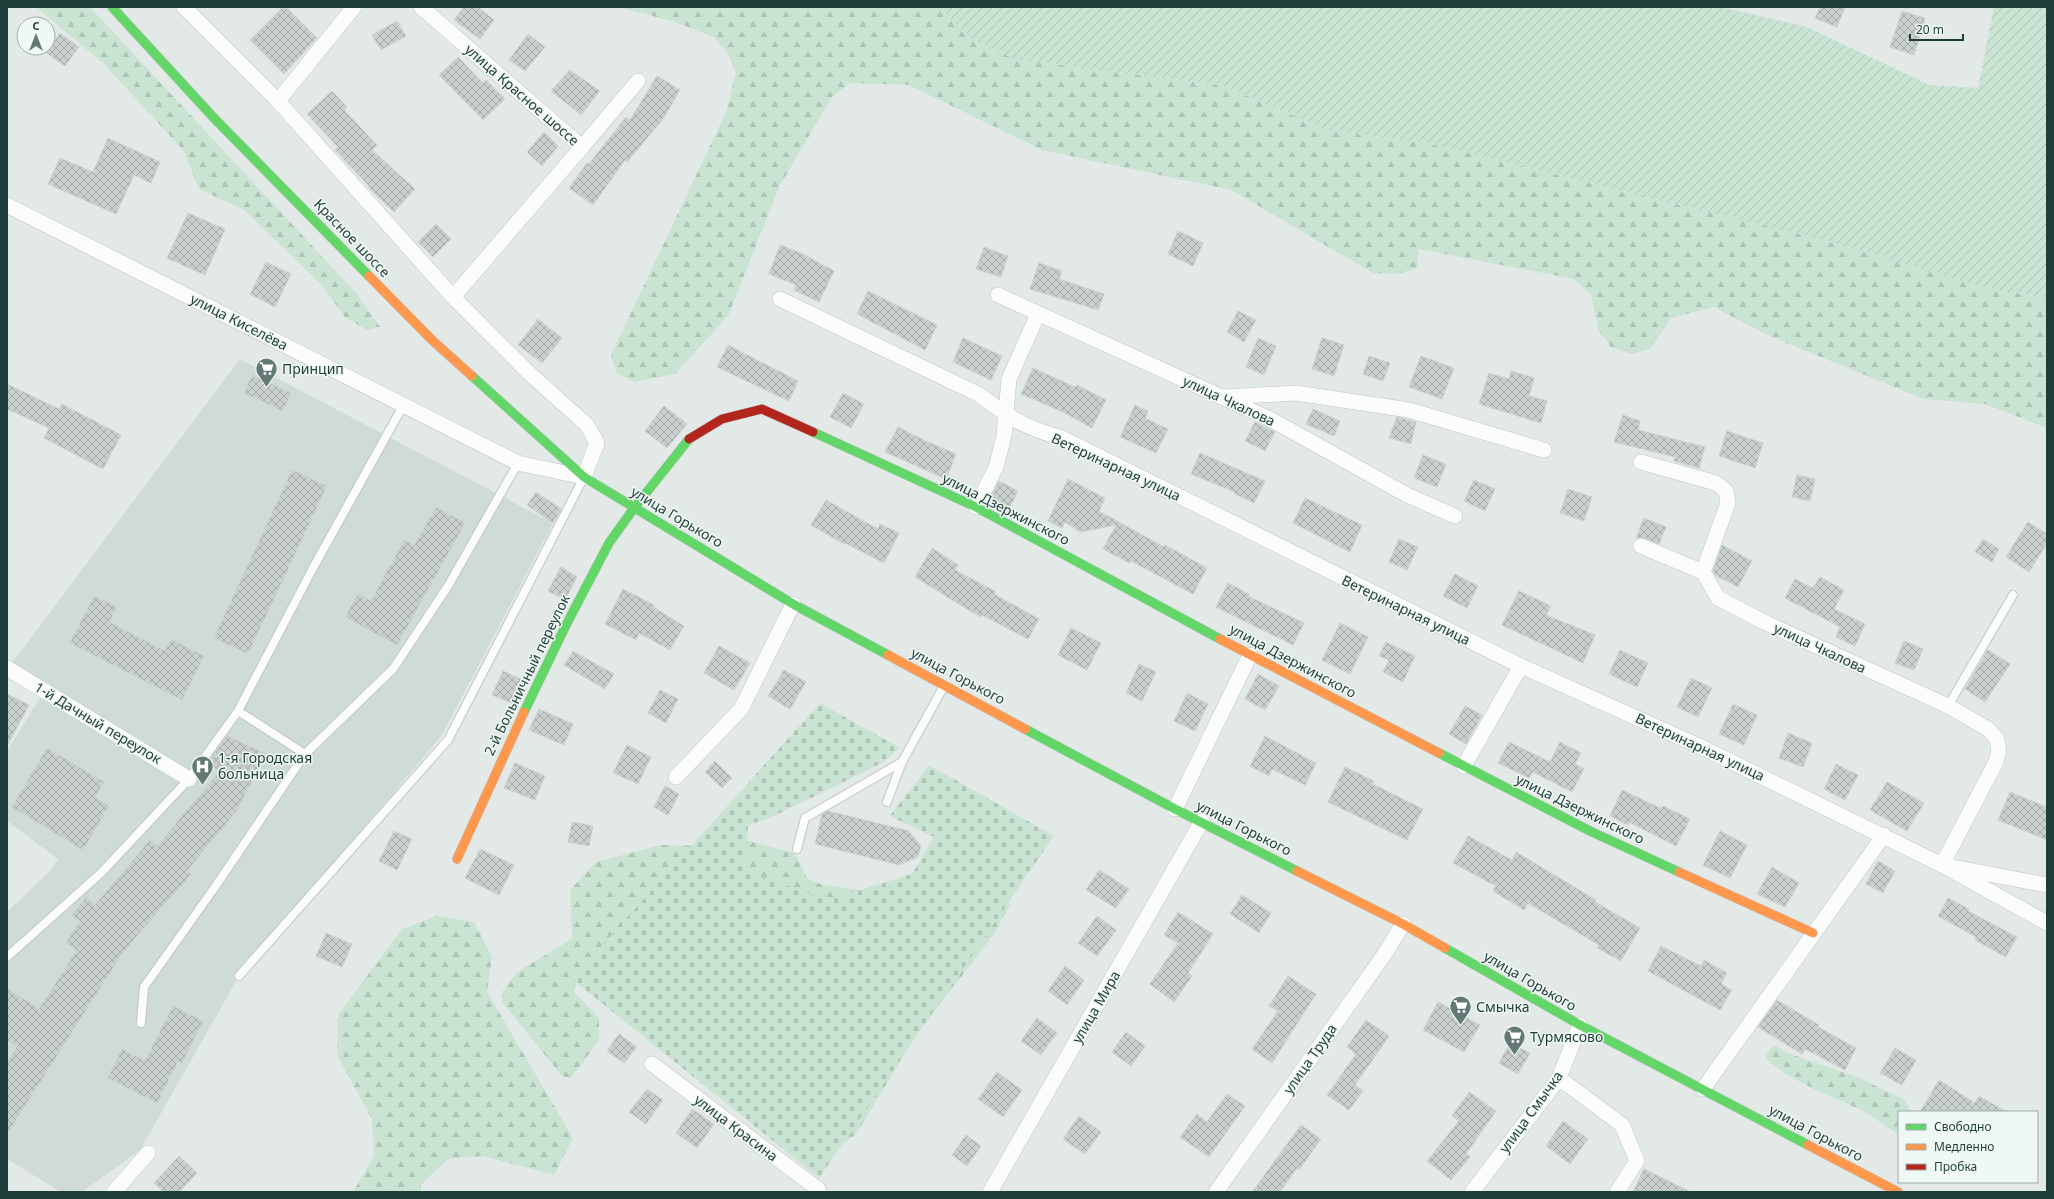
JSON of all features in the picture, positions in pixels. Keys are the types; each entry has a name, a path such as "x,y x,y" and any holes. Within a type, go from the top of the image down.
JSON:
{"main road":[{"name":"Красное шоссе","path":"112,7 213,117 432,340 584,476"},
{"name":"улица Дзержинского","path":"762,408 976,507 1250,655 1590,831 1813,933"},
{"name":"2-й Больничный переулок","path":"457,859 492,778 565,627 608,543 691,437 722,420 762,408"},
{"name":"улица Горького","path":"584,476 793,604 1175,809 1202,821 1403,924 1580,1025 1898,1192"}],"street":[{"path":"184,7 278,101 453,297 530,374 587,425 597,443 584,476"},
{"path":"278,101 354,7"},
{"name":"улица Красное шоссе","path":"421,7 582,147 453,297"},
{"path":"582,147 638,81"},
{"name":"улица Киселёва","path":"7,205 404,404 518,463 584,476"},
{"name":"улица Чкалова","path":"998,295 1270,419 1407,495 1455,516"},
{"name":"Ветеринарная улица","path":"780,299 980,395 1006,416 1033,430 1062,438 1521,666 1697,745 1884,835 1942,865 2047,885"},
{"path":"976,507 996,467 1004,436 1009,379 1038,314"},
{"path":"1221,397 1296,393 1409,410 1544,450"},
{"path":"1641,462 1716,483 1726,491 1728,502 1703,572 1641,546"},
{"name":"улица Чкалова","path":"1703,572 1718,598 1764,622 1948,706 1988,729 1997,740 1999,750 1996,762 1942,865"},
{"path":"676,777 741,709 793,604"},
{"path":"1175,809 1250,655"},
{"path":"1464,766 1521,666"},
{"name":"1-й Дачный переулок","path":"7,668 189,779"},
{"name":"улица Мира","path":"990,1192 1202,821"},
{"path":"1703,1089 1884,835"},
{"path":"1942,865 2047,923"},
{"name":"улица Труда","path":"1216,1192 1384,955 1403,924"},
{"name":"улица Смычка","path":"1472,1192 1559,1078 1580,1025"},
{"name":"улица Красина","path":"652,1064 818,1189 816,1192"},
{"path":"1559,1078 1622,1125 1637,1161 1618,1192"},
{"path":"114,1192 148,1153"}],"lane":[{"path":"7,956 102,872 189,779 238,710 313,568 404,404"},
{"path":"141,1023 144,987 219,881 305,754 393,669 448,586 518,463"},
{"path":"239,976 448,740 584,476"},
{"path":"1948,706 2013,595"},
{"path":"887,802 902,762 945,685"},
{"path":"238,710 305,754"},
{"path":"797,849 805,818 902,762"}],"shaded area":[{"name":"1-я Городская больница","path":"240,359 553,523 442,735 239,976 140,1150 82,1192 61,1192 7,1159 7,912 51,870 58,859 7,821 7,751 43,693 7,670"}],"green space":[{"path":"36,7 90,7 356,293 380,327 367,330 345,317 321,284 244,210 199,189 184,151 103,63 56,24 56,16 47,16"},
{"path":"619,7 938,7 973,40 1015,59 1224,86 1327,130 1430,144 1812,237 1991,289 2047,298 2047,428 1985,404 1924,399 1767,335 1714,307 1671,318 1650,349 1631,354 1611,347 1599,331 1591,295 1574,279 1419,249 1417,268 1399,274 1373,273 1231,190 1042,150 909,85 850,83 832,97 780,185 728,316 675,374 635,382 617,374 611,355 726,112 736,72 727,52 713,37 675,22"},
{"path":"938,7 1722,7 1807,27 1929,85 1978,88 1994,7 2047,7 2047,298 1991,289 1812,237 1430,144 1327,130 1224,86 1015,59 973,40"},
{"path":"820,703 900,748 882,763 768,819 748,825 744,871 828,900 912,874 934,837 890,816 929,765 1054,836 819,1178 572,979"},
{"path":"741,839 795,853 807,878 820,884 859,890 866,909 962,882 1010,904 994,934 915,1037 856,1134 829,1154 576,981 574,992 599,1018 599,1040 571,1078 562,1076 502,1002 502,992 517,972 572,939 570,890 596,862 661,845 705,846"},
{"path":"437,916 474,922 492,957 487,992 573,1138 554,1175 483,1156 448,1159 421,1184 421,1192 353,1192 374,1156 372,1119 337,1055 338,1015 402,929"},
{"path":"1775,1045 1785,1052 1857,1077 1905,1100 1910,1111 1898,1111 1898,1134 1863,1111 1796,1080 1773,1064 1765,1056"}],"building":[{"path":"283,7 286,7 317,38 284,74 250,40"},
{"path":"464,7 478,7 494,20 480,39 454,20"},
{"path":"1820,7 1845,7 1837,27 1815,18"},
{"path":"1902,11 1925,18 1914,55 1890,47"},
{"path":"397,21 406,36 381,50 372,35"},
{"path":"60,33 79,47 65,66 50,56 56,56 56,39"},
{"path":"528,34 545,47 525,71 509,60"},
{"path":"458,57 483,83 486,80 505,99 483,120 439,75"},
{"path":"570,70 600,91 581,115 551,91"},
{"path":"657,76 680,90 663,119 627,162 625,160 593,205 569,188 587,163 589,164 626,117 630,120"},
{"path":"332,91 347,107 344,110 377,145 372,150 415,189 394,212 369,188 370,187 335,150 338,147 307,114"},
{"path":"544,132 558,146 542,166 527,152"},
{"path":"108,138 160,162 151,183 134,175 116,214 48,184 60,158 93,172"},
{"path":"188,213 225,229 205,275 167,258"},
{"path":"436,224 451,239 433,257 418,242"},
{"path":"1178,231 1203,243 1193,266 1168,254"},
{"path":"780,245 801,253 834,271 819,302 794,290 796,285 769,274"},
{"path":"984,247 1008,256 1001,277 976,269"},
{"path":"266,262 291,274 275,307 250,294"},
{"path":"1039,263 1062,271 1059,279 1104,294 1098,310 1030,289"},
{"path":"868,291 937,325 925,350 857,314"},
{"path":"1238,311 1256,320 1244,342 1227,332"},
{"path":"538,319 562,338 542,363 518,345"},
{"path":"963,338 1002,356 991,380 953,362"},
{"path":"1258,338 1276,346 1264,375 1246,367"},
{"path":"1322,338 1344,345 1334,376 1312,369"},
{"path":"728,345 798,381 789,401 717,367"},
{"path":"1369,356 1390,363 1383,381 1363,374"},
{"path":"1421,356 1454,368 1442,399 1409,387"},
{"path":"1033,368 1075,387 1077,385 1106,400 1092,428 1063,412 1021,394"},
{"path":"1511,371 1534,378 1529,396 1547,401 1541,423 1479,404 1489,373 1509,379"},
{"path":"252,375 291,393 283,411 244,393"},
{"path":"7,384 59,409 62,404 121,435 103,469 44,438 49,428 7,409"},
{"path":"843,393 864,404 851,428 830,417"},
{"path":"1135,405 1148,411 1145,418 1168,429 1156,453 1120,437"},
{"path":"664,406 687,424 667,448 645,431"},
{"path":"1313,409 1340,421 1334,436 1306,424"},
{"path":"1623,415 1640,421 1638,430 1705,447 1699,468 1674,461 1675,457 1614,442"},
{"path":"1397,417 1416,422 1411,444 1389,438"},
{"path":"1255,422 1275,432 1265,451 1245,441"},
{"path":"898,427 956,454 946,479 885,452"},
{"path":"1727,431 1763,443 1755,468 1719,456"},
{"path":"1200,453 1265,481 1254,503 1235,494 1235,492 1191,474"},
{"path":"1423,455 1446,464 1437,487 1414,478"},
{"path":"292,470 327,486 248,654 214,638"},
{"path":"1797,475 1815,479 1810,501 1792,497"},
{"path":"1068,479 1105,498 1099,511 1164,547 1165,545 1207,568 1193,594 1131,561 1129,563 1103,549 1116,525 1080,532 1065,522 1062,528 1048,521"},
{"path":"1474,480 1495,489 1485,511 1464,501"},
{"path":"999,481 1018,491 1008,511 989,501"},
{"path":"1568,489 1592,497 1584,521 1560,513"},
{"path":"536,492 561,509 553,523 527,505"},
{"path":"1305,498 1362,525 1350,552 1293,523"},
{"path":"826,500 878,529 880,524 899,533 884,563 845,543 844,544 811,525"},
{"path":"436,507 465,523 397,645 345,617 358,594 371,601 404,540 414,546"},
{"path":"1644,518 1666,527 1659,544 1644,538 1636,538"},
{"path":"2028,522 2047,534 2047,543 2029,572 2006,557"},
{"path":"1399,539 1418,547 1407,570 1389,562"},
{"path":"1983,539 1999,549 1992,562 1975,552"},
{"path":"1722,545 1752,561 1738,587 1715,575 1713,571"},
{"path":"932,548 958,565 955,570 995,591 994,594 1039,619 1028,639 982,615 981,617 915,577"},
{"path":"561,567 577,577 565,600 548,591"},
{"path":"1455,574 1478,586 1467,608 1443,596"},
{"path":"1820,577 1844,590 1834,609 1865,624 1855,646 1836,637 1840,627 1785,598 1795,579 1813,588"},
{"path":"1228,583 1249,594 1248,596 1304,623 1293,645 1216,607"},
{"path":"623,589 654,605 653,607 684,626 670,650 639,633 636,640 605,624"},
{"path":"1519,591 1551,606 1546,615 1595,635 1583,663 1502,625"},
{"path":"94,596 117,607 109,622 165,651 171,639 204,656 182,700 70,643"},
{"path":"1340,623 1368,637 1350,674 1322,660"},
{"path":"1071,628 1101,643 1087,670 1058,655"},
{"path":"1904,641 1923,649 1914,670 1895,663"},
{"path":"1386,642 1415,656 1403,682 1383,672 1389,660 1379,656"},
{"path":"719,646 750,663 734,690 704,673"},
{"path":"1620,650 1648,663 1637,687 1609,674"},
{"path":"1988,650 2010,664 1985,702 1965,689"},
{"path":"573,651 614,674 605,689 564,665"},
{"path":"1139,664 1156,672 1142,701 1126,693"},
{"path":"784,670 806,682 790,709 768,696"},
{"path":"503,671 523,680 512,703 492,695"},
{"path":"1258,674 1279,686 1265,710 1245,699"},
{"path":"1691,678 1712,688 1698,717 1677,707"},
{"path":"660,690 678,699 666,723 648,713"},
{"path":"1187,693 1208,704 1195,731 1174,721"},
{"path":"7,694 29,705 7,746"},
{"path":"1733,704 1757,715 1744,745 1719,734"},
{"path":"1465,706 1482,715 1466,744 1449,734"},
{"path":"539,709 573,724 564,745 529,730"},
{"path":"1788,733 1812,743 1803,767 1779,758"},
{"path":"227,736 267,754 237,810 187,871 191,874 123,952 7,1134 7,1062 17,1047 7,1040 7,988 39,1009 77,950 66,943 80,921 72,915 86,897 95,905 150,840 157,846 220,771 207,764"},
{"path":"1265,736 1316,763 1305,785 1272,769 1269,776 1250,766"},
{"path":"1509,742 1550,762 1560,742 1581,753 1575,764 1584,769 1572,792 1533,772 1529,778 1498,763"},
{"path":"627,745 651,757 638,784 613,773"},
{"path":"47,748 104,782 95,797 109,806 83,850 12,807"},
{"path":"715,761 732,778 722,788 705,772"},
{"path":"515,763 545,776 535,800 504,788"},
{"path":"1836,764 1858,775 1845,800 1824,789"},
{"path":"1345,767 1374,781 1373,784 1423,809 1407,840 1328,802"},
{"path":"1887,782 1924,803 1907,831 1870,810"},
{"path":"665,786 679,794 668,815 654,807"},
{"path":"1622,790 1662,809 1663,806 1690,819 1676,846 1629,822 1628,825 1610,816"},
{"path":"2010,792 2047,807 2047,840 1998,820"},
{"path":"828,811 909,831 921,846 918,857 899,865 815,844 822,814"},
{"path":"572,822 593,826 589,846 568,842"},
{"path":"394,831 412,839 397,870 379,861"},
{"path":"1720,831 1747,845 1730,878 1703,865"},
{"path":"1468,836 1512,860 1516,852 1596,900 1595,902 1640,928 1621,961 1597,948 1599,945 1528,903 1524,910 1493,891 1496,886 1453,863"},
{"path":"480,849 514,865 499,895 465,878"},
{"path":"1878,861 1895,871 1883,893 1866,884"},
{"path":"1772,867 1799,883 1785,907 1757,894"},
{"path":"1099,870 1129,889 1116,908 1086,890"},
{"path":"1242,895 1271,913 1259,933 1230,914"},
{"path":"1948,898 1969,909 1968,911 2017,937 2006,957 1975,940 1976,937 1938,916"},
{"path":"1178,912 1213,934 1188,973 1192,976 1174,1002 1150,984 1178,943 1164,935"},
{"path":"1097,916 1116,930 1097,956 1078,943"},
{"path":"326,933 352,944 342,967 316,956"},
{"path":"1661,946 1701,966 1704,960 1727,973 1721,984 1732,990 1720,1010 1648,971"},
{"path":"1065,966 1084,980 1067,1005 1048,991"},
{"path":"1288,976 1316,994 1272,1063 1252,1049 1278,1011 1269,1006"},
{"path":"1777,1000 1819,1025 1818,1027 1856,1048 1845,1070 1805,1049 1802,1054 1758,1027"},
{"path":"1438,1002 1480,1025 1464,1052 1423,1030"},
{"path":"173,1006 203,1021 182,1063 178,1061 157,1103 108,1078 122,1049 145,1061"},
{"path":"1037,1018 1057,1033 1041,1055 1021,1041"},
{"path":"1366,1020 1389,1036 1355,1085 1363,1091 1349,1110 1327,1095 1356,1054 1347,1047"},
{"path":"1126,1032 1145,1046 1131,1066 1112,1052"},
{"path":"619,1034 637,1047 624,1063 607,1051"},
{"path":"1510,1043 1530,1053 1518,1074 1499,1063"},
{"path":"1895,1048 1916,1060 1902,1085 1880,1073"},
{"path":"997,1072 1022,1090 1003,1117 978,1099"},
{"path":"1939,1080 1975,1103 1979,1096 2005,1111 1921,1111"},
{"path":"647,1089 663,1100 646,1124 629,1112"},
{"path":"1469,1092 1496,1111 1466,1154 1470,1157 1451,1180 1427,1161 1459,1121 1452,1116"},
{"path":"1227,1094 1245,1106 1209,1157 1180,1137 1197,1114 1207,1122"},
{"path":"692,1109 714,1124 697,1148 676,1133"},
{"path":"1079,1116 1101,1132 1085,1154 1063,1139"},
{"path":"1563,1121 1588,1139 1570,1164 1546,1146"},
{"path":"1301,1125 1321,1139 1299,1170 1297,1168 1280,1192 1252,1192"},
{"path":"966,1135 981,1146 967,1166 952,1155"},
{"path":"179,1156 197,1173 179,1192 163,1192 154,1183"},
{"path":"1644,1169 1691,1192 1633,1192"}],"traffic: fast":[{"path":"112,7 213,117 369,276"},
{"path":"472,376 584,477 793,604 888,655"},
{"path":"813,432 976,507 1220,639"},
{"path":"524,712 565,627 609,543 634,508 689,439"},
{"path":"1025,729 1175,809 1297,871"},
{"path":"1439,753 1590,831 1679,872"},
{"path":"1445,948 1580,1025 1808,1145"}],"traffic: slow":[{"path":"369,276 432,340 472,376"},
{"path":"1220,639 1439,753"},
{"path":"888,655 1025,729"},
{"path":"457,859 524,712"},
{"path":"1297,871 1403,924 1445,948"},
{"path":"1679,872 1813,933"},
{"path":"1808,1145 1898,1192"}],"traffic: jam":[{"path":"689,439 722,419 762,409 813,432"}],"place":[{"name":"Принцип","path":"266,388"},
{"name":"1-я Городская больница","path":"203,786"},
{"name":"Смычка","path":"1461,1026"},
{"name":"Турмясово","path":"1514,1056"}]}
